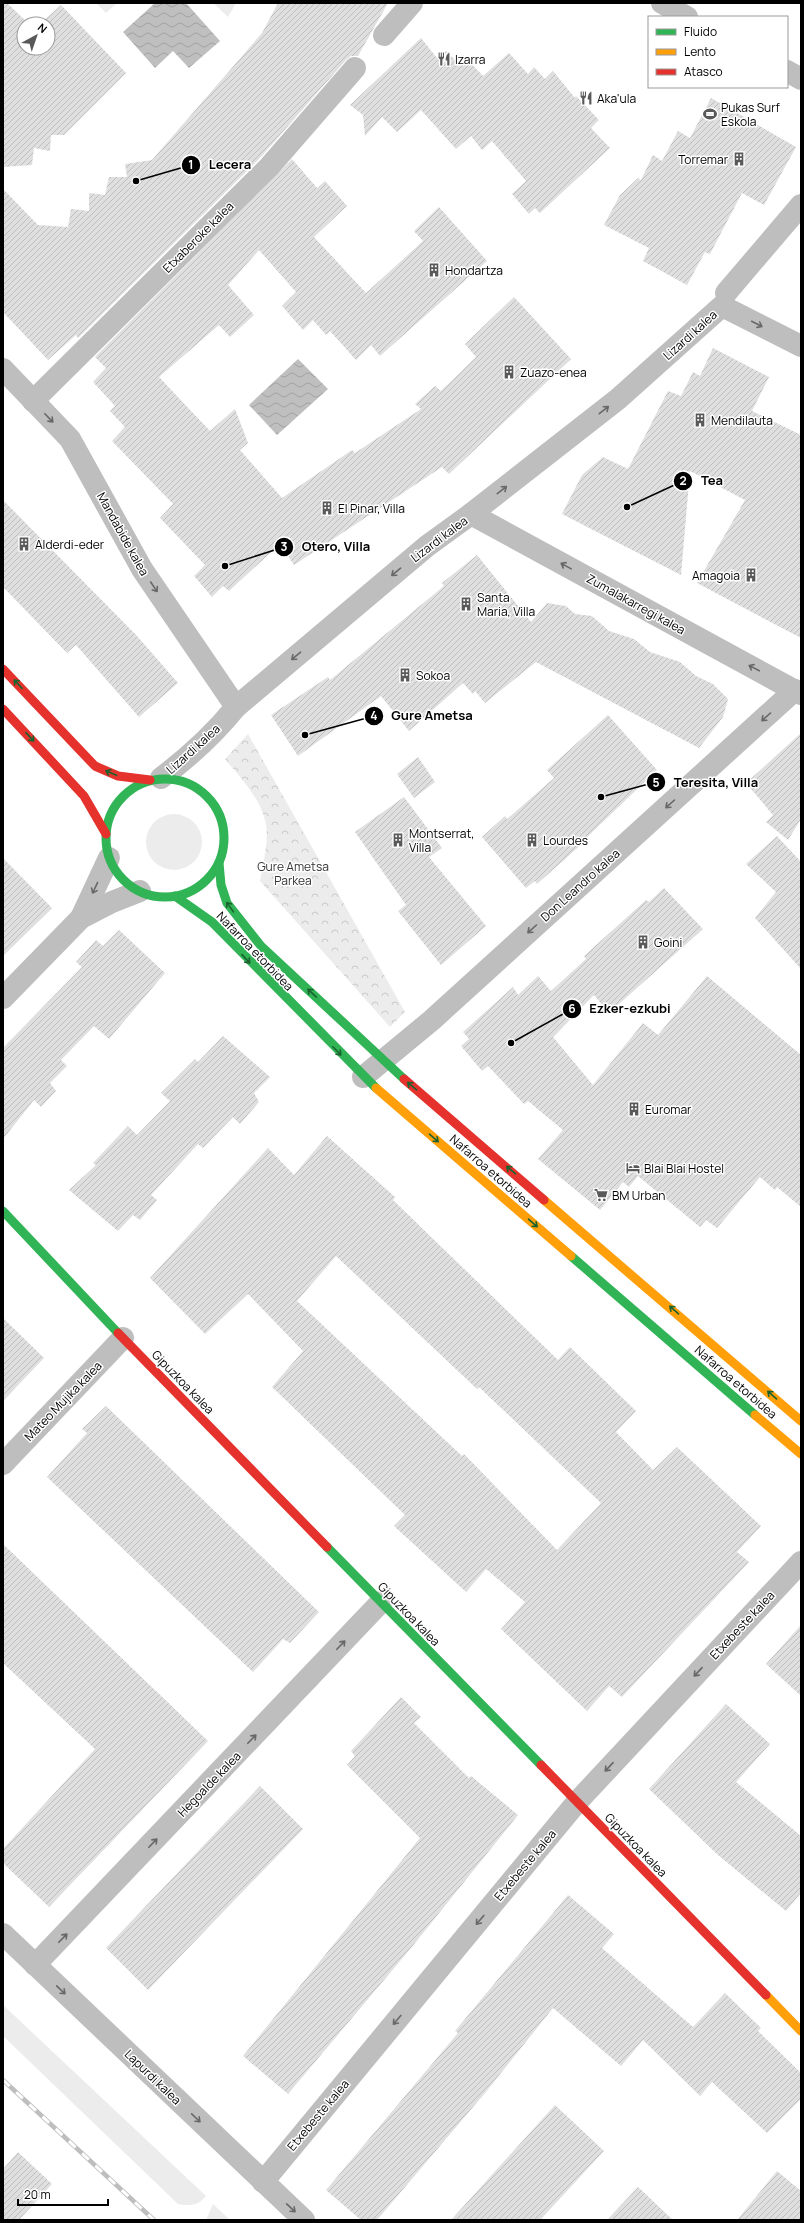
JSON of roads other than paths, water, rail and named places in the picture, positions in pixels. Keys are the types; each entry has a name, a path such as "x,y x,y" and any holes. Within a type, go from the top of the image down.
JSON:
{"main road":[{"path":"3,669 95,766 118,776 182,780 200,789 214,804 223,823 225,843 219,863 209,879 194,890 175,896 157,897 140,891 121,878 109,858 106,834 84,796 3,709"},
{"path":"106,834 114,808 129,790 155,779"},
{"name":"Nafarroa etorbidea","path":"219,863 221,885 227,903 261,946 383,1061 801,1421"},
{"name":"Nafarroa etorbidea","path":"175,896 212,922 363,1077 801,1454"},
{"name":"Gipuzkoa kalea","path":"3,1211 123,1338 801,2031"}],"street":[{"path":"384,35 412,3"},
{"path":"662,3 685,16"},
{"name":"Etxaberoke kalea","path":"33,400 269,167 355,68"},
{"path":"788,72 801,79"},
{"name":"Lizardi kalea","path":"155,779 180,764 220,726 236,707 427,546 471,514 618,399 724,300 801,205"},
{"path":"724,300 801,346"},
{"name":"Mandabide kalea","path":"3,369 70,439 142,569 236,707"},
{"name":"Zumalakarregi kalea","path":"471,514 798,692"},
{"name":"Don Leandro kalea","path":"363,1077 438,1015 798,692"},
{"path":"81,918 109,858"},
{"path":"3,998 81,918 112,902 140,891"},
{"name":"Mateo Mujika kalea","path":"3,1464 123,1338"},
{"name":"Etxebeste kalea","path":"263,2182 576,1802 801,1562"},
{"name":"Hegoalde kalea","path":"35,1965 381,1602"},
{"name":"Lapurdi kalea","path":"3,1934 304,2220"}],"water":[{"path":"155,3 186,3 220,41 189,68 173,51 155,68 123,32"},
{"path":"298,359 328,389 277,435 249,405"}],"railway":[{"path":"3,2080 154,2220"}],"place":[{"name":"Izarra","path":"444,59"},
{"name":"Aka'ula","path":"586,98"},
{"name":"Pukas Surf Eskola","path":"710,114"},
{"name":"Torremar","path":"739,159"},
{"name":"Lecera","path":"136,181"},
{"name":"Hondartza","path":"434,270"},
{"name":"Zuazo-enea","path":"509,372"},
{"name":"Mendilauta","path":"700,420"},
{"name":"Tea","path":"627,507"},
{"name":"El Pinar, Villa","path":"327,508"},
{"name":"Alderdi-eder","path":"24,544"},
{"name":"Otero, Villa","path":"225,566"},
{"name":"Amagoia","path":"751,575"},
{"name":"Santa Maria, Villa","path":"466,604"},
{"name":"Sokoa","path":"405,675"},
{"name":"Gure Ametsa","path":"305,735"},
{"name":"Teresita, Villa","path":"601,797"},
{"name":"Montserrat, Villa","path":"398,840"},
{"name":"Lourdes","path":"532,840"},
{"name":"Goini","path":"643,942"},
{"name":"Ezker-ezkubi","path":"511,1043"},
{"name":"Euromar","path":"634,1109"},
{"name":"Blai Blai Hostel","path":"633,1168"},
{"name":"BM Urban","path":"601,1195"}],"park label":[{"name":"Gure Ametsa Parkea","path":"293,873"}]}
